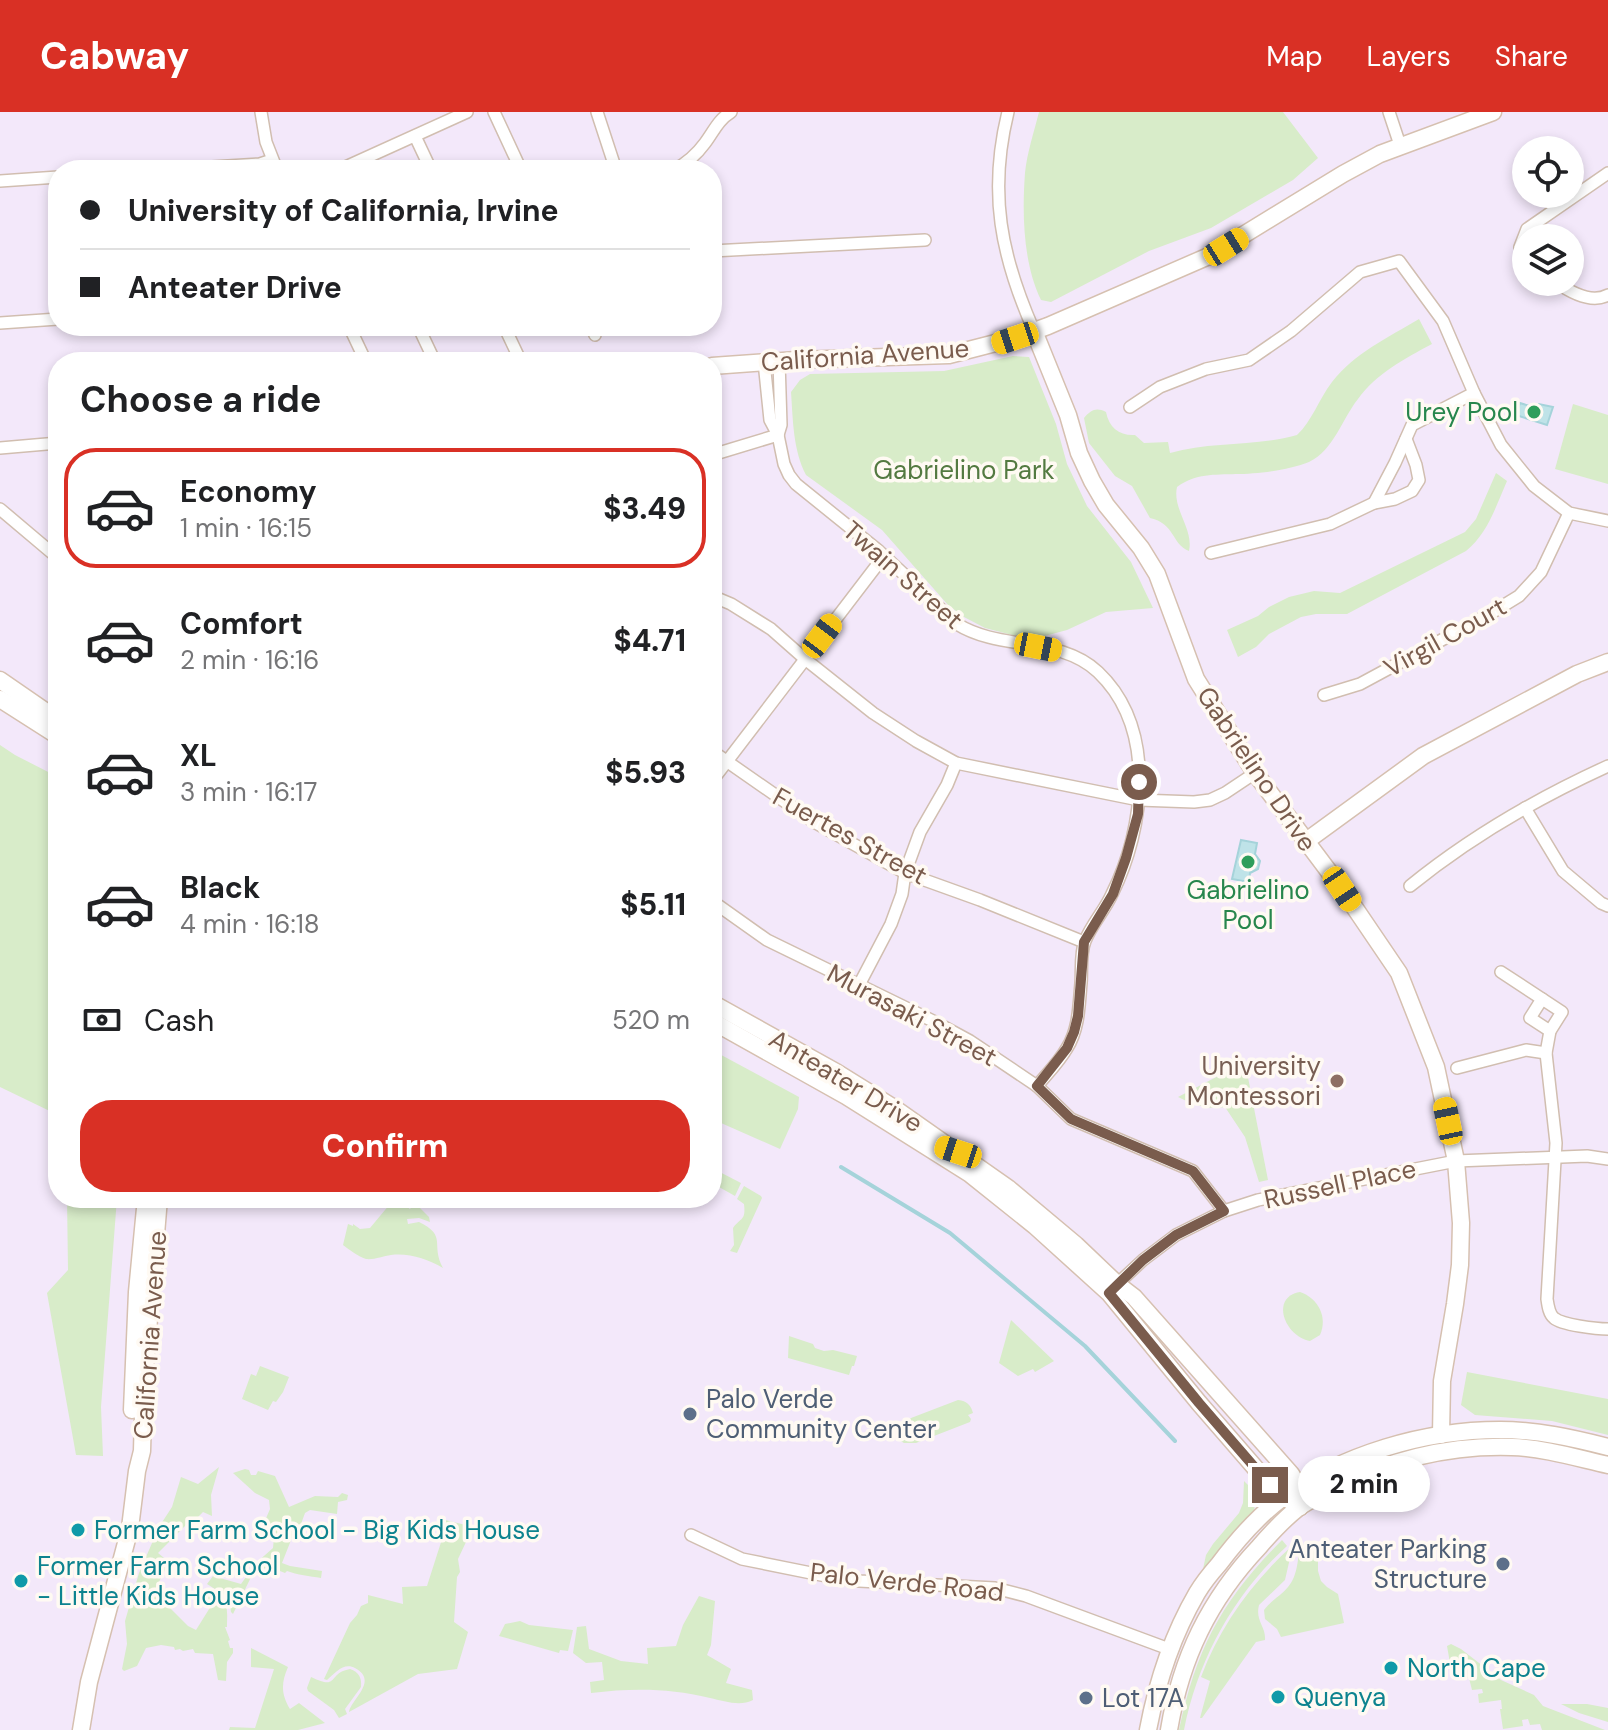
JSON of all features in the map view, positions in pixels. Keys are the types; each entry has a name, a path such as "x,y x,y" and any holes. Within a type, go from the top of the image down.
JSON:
{"main road":[{"name":"California Avenue","path":"722,365 949,355 994,345 1209,256 1343,174 1400,145 1493,112"},
{"name":"Gabrielino Drive","path":"1034,331 1092,481 1106,505 1149,559 1196,679 1255,773 1342,889 1399,973 1436,1067 1456,1161 1461,1223 1460,1265 1442,1381 1441,1435"},
{"path":"1305,842 1423,756 1577,674 1608,662"},
{"path":"0,680 48,713"},
{"path":"0,699 48,730"},
{"name":"Anteater Drive","path":"722,1009 836,1072 958,1152 1033,1208 1113,1289"},
{"name":"Anteater Drive","path":"722,1027 846,1096 970,1174 1113,1289 1134,1297 1291,1474 1291,1493"},
{"path":"823,1084 838,1086 938,1145 958,1152"},
{"name":"California Avenue","path":"137,1471 132,1374 145,1208"},
{"name":"California Avenue","path":"81,1730 89,1682 130,1528 142,1451 144,1380 158,1208"},
{"path":"1148,1730 1169,1649 1198,1590 1234,1543 1291,1493 1317,1476 1376,1450 1477,1430 1538,1432 1608,1447"},
{"path":"1169,1730 1186,1661 1210,1610 1251,1554 1300,1507 1373,1471 1444,1451 1515,1447 1608,1465"},
{"path":"1291,1493 1300,1507"}],"street":[{"path":"261,112 266,142 273,160"},
{"path":"362,160 467,112"},
{"path":"494,112 516,160"},
{"path":"597,112 613,160"},
{"path":"687,160 699,151 717,123 731,112"},
{"name":"Gabrielino Drive","path":"1008,112 1000,143 998,207 1012,277 1034,331"},
{"path":"1389,112 1400,145"},
{"path":"415,136 426,160"},
{"path":"1534,224 1608,173"},
{"path":"0,181 48,178"},
{"path":"722,250 925,240"},
{"path":"1130,407 1160,387 1206,369 1249,360 1291,331 1360,272 1399,261 1443,321 1474,393 1501,445 1534,486 1569,513 1608,521"},
{"path":"1582,296 1601,298 1608,295"},
{"path":"0,323 48,320"},
{"name":"Twain Street","path":"771,361 770,420 778,435 784,464 796,484 884,556 957,624 993,639 1060,651 1079,658 1100,674 1118,696 1130,723 1139,764 1138,814 1113,894 1084,942 1074,1032 1067,1048 1037,1086"},
{"path":"1374,503 1412,425 1474,393"},
{"path":"722,452 778,435"},
{"path":"1211,553 1330,524 1374,503 1395,499 1412,491 1419,480 1406,439"},
{"path":"0,448 48,444"},
{"path":"0,509 48,550"},
{"name":"Virgil Court","path":"1324,695 1360,684 1519,596 1541,572 1569,513"},
{"path":"722,768 884,556"},
{"path":"722,600 771,629 895,728 956,763 1139,800 1194,802 1210,800 1225,793 1255,773"},
{"name":"Fuertes Street","path":"722,758 814,822 905,873 1084,942"},
{"path":"859,985 891,924 920,832 956,763"},
{"path":"1410,886 1525,808 1608,766"},
{"path":"1525,808 1563,871 1608,906"},
{"name":"Murasaki Street","path":"722,908 767,940 970,1041 1037,1086 1071,1119 1193,1171 1224,1211"},
{"path":"1501,972 1562,1012 1550,1031 1546,1053 1556,1141 1547,1299 1549,1310 1560,1321 1608,1329"},
{"path":"1542,999 1530,1018 1550,1031"},
{"path":"1457,1068 1526,1050 1546,1053"},
{"name":"Russell Place","path":"1113,1289 1143,1260 1176,1235 1224,1211 1258,1200 1456,1161 1556,1156 1608,1159"},
{"name":"Palo Verde Road","path":"691,1535 742,1559 831,1577 995,1588 1026,1596 1169,1649"}],"shaded area":[{"path":"0,112 1608,112 1608,1730 0,1730"}],"green space":[{"path":"1039,112 1283,112 1318,158 1293,180 1211,228 1149,251 1051,302 1041,300 1035,286 1027,254 1024,221 1026,165"},
{"path":"1419,319 1432,344 1382,374 1365,390 1318,457 1301,465 1273,471 1198,477 1177,487 1177,503 1189,535 1189,551 1179,544 1165,525 1150,518 1132,486 1115,476 1089,443 1084,418 1096,410 1106,412 1113,427 1120,432 1135,435 1144,443 1168,442 1170,453 1297,435 1341,372 1372,347"},
{"name":"Gabrielino Park","path":"1013,356 1029,357 1056,424 1067,464 1087,506 1131,562 1153,608 1106,612 1067,630 1041,637 1016,636 985,628 948,605 882,530 806,475 796,445 791,392 800,380 810,374 944,371"},
{"path":"1573,404 1608,415 1608,484 1555,469"},
{"path":"1496,473 1507,481 1486,528 1466,551 1347,614 1301,617 1269,634 1256,647 1238,657 1227,630 1289,597 1314,591 1340,593 1465,532 1476,519"},
{"path":"0,745 48,772 48,1110 0,1087"},
{"path":"722,1055 799,1097 798,1109 780,1149 722,1123"},
{"path":"1245,1062 1268,1180 1259,1182 1245,1137 1225,1107 1201,1106 1178,1097"},
{"path":"722,1173 741,1183 735,1196 722,1189"},
{"path":"744,1186 762,1198 737,1253 730,1251 734,1245 733,1228 744,1213 744,1204 737,1199"},
{"path":"67,1208 116,1208 101,1407 103,1456 76,1455 47,1293 68,1270"},
{"path":"387,1208 420,1208 430,1222 419,1218 407,1219 408,1224 419,1222 433,1232 443,1268 425,1259 405,1255 366,1259 343,1245 348,1224 360,1229 370,1228"},
{"path":"1300,1292 1316,1303 1322,1315 1320,1335 1310,1341 1293,1332 1284,1316 1285,1301"},
{"path":"1011,1320 1054,1361 1035,1372 1033,1369 1018,1376 999,1363"},
{"path":"789,1336 824,1351 857,1356 854,1366 849,1375 788,1358"},
{"path":"260,1366 289,1377 283,1392 268,1410 242,1399 251,1374 256,1376"},
{"path":"1467,1372 1608,1399 1608,1435 1552,1421 1475,1415 1461,1405"},
{"path":"958,1400 966,1402 971,1408 973,1413 968,1415 970,1422 916,1443 899,1440 897,1431 904,1422"},
{"path":"219,1467 211,1495 212,1516 203,1512 158,1553 169,1562 154,1592 188,1626 196,1630 211,1606 205,1601 211,1592 222,1599 226,1606 228,1641 230,1648 233,1648 227,1662 226,1681 218,1680 213,1654 195,1653 193,1649 175,1650 174,1647 161,1645 146,1648 137,1666 124,1671 127,1644 125,1621 139,1573 159,1527 172,1507 181,1477 198,1484"},
{"path":"245,1469 251,1475 256,1475 258,1471 275,1476 289,1507 315,1496 348,1495 347,1500 338,1502 337,1514 310,1510 305,1513 282,1563 322,1571 321,1578 285,1573 270,1567 254,1571 233,1614 229,1598 207,1584 213,1576 241,1584 256,1563 273,1548 274,1537 261,1530 270,1509 269,1500 255,1493 233,1473"},
{"path":"1244,1481 1256,1493 1254,1512 1203,1569 1206,1555 1213,1544 1239,1513 1243,1503"},
{"path":"445,1520 470,1526 458,1559 460,1572 454,1622 468,1632 457,1669 418,1674 349,1712 364,1684 362,1673 347,1666 324,1679 350,1623 361,1606 368,1603 368,1595 403,1604 402,1587 427,1586"},
{"path":"1282,1540 1287,1546 1251,1585 1221,1629 1199,1678 1184,1730 1179,1730 1194,1673 1215,1626 1243,1584"},
{"path":"1300,1544 1309,1545 1318,1557 1321,1581 1338,1594 1344,1623 1281,1637 1265,1619 1264,1610 1291,1583"},
{"path":"1293,1545 1285,1580 1259,1605 1258,1615 1265,1640 1256,1642 1200,1718 1210,1681 1201,1677 1218,1640 1251,1590"},
{"path":"699,1596 715,1601 711,1645 707,1655 731,1669 726,1683 752,1690 753,1700 732,1703 680,1692 650,1690 591,1693 590,1682 604,1680 602,1662 586,1663 573,1653 577,1627 586,1626 589,1649 621,1661 648,1664 647,1648 676,1646 683,1625"},
{"path":"520,1621 529,1625 573,1630 568,1651 560,1650 559,1653 499,1636 505,1624"},
{"path":"1451,1644 1501,1680 1534,1695 1543,1706 1605,1730 1542,1730 1540,1724 1530,1725 1528,1719 1522,1720 1523,1726 1503,1729 1501,1700 1479,1703 1478,1694 1483,1693 1482,1689 1472,1690 1469,1678 1453,1680 1447,1646"},
{"path":"251,1648 288,1667 283,1688 290,1709 299,1703 325,1723 298,1730 229,1730 230,1727 255,1728 274,1669 251,1667"},
{"path":"350,1669 359,1676 361,1687 345,1709 347,1714 339,1718 334,1710 307,1688 311,1677 330,1682"},
{"path":"1561,1704 1608,1708 1608,1722 1579,1713"}],"water":[{"name":"Urey Pool","path":"1520,403 1536,408 1539,404 1553,407 1547,425 1516,415"},
{"name":"Gabrielino Pool","path":"1241,840 1257,843 1255,854 1260,861 1258,869 1250,873 1249,882 1232,879"}],"waterway":[{"path":"841,1167 950,1233 1085,1346 1175,1441"}],"place":[{"name":"Urey Pool","path":"1534,412"},
{"name":"Gabrielino Pool","path":"1248,862"},
{"name":"University Montessori","path":"1337,1081"},
{"name":"Palo Verde Community Center","path":"690,1414"},
{"name":"Former Farm School - Big Kids House","path":"78,1530"},
{"name":"Anteater Parking Structure","path":"1503,1564"},
{"name":"Former Farm School - Little Kids House","path":"21,1581"},
{"name":"North Cape","path":"1391,1668"},
{"name":"Quenya","path":"1278,1697"},
{"name":"Lot 17A","path":"1086,1698"}],"route":[{"path":"1139,782 1138,814 1126,858 1113,894 1084,942 1074,1032 1067,1048 1037,1086 1071,1119 1193,1171 1224,1211 1176,1235 1143,1260 1109,1293 1270,1485"}]}
